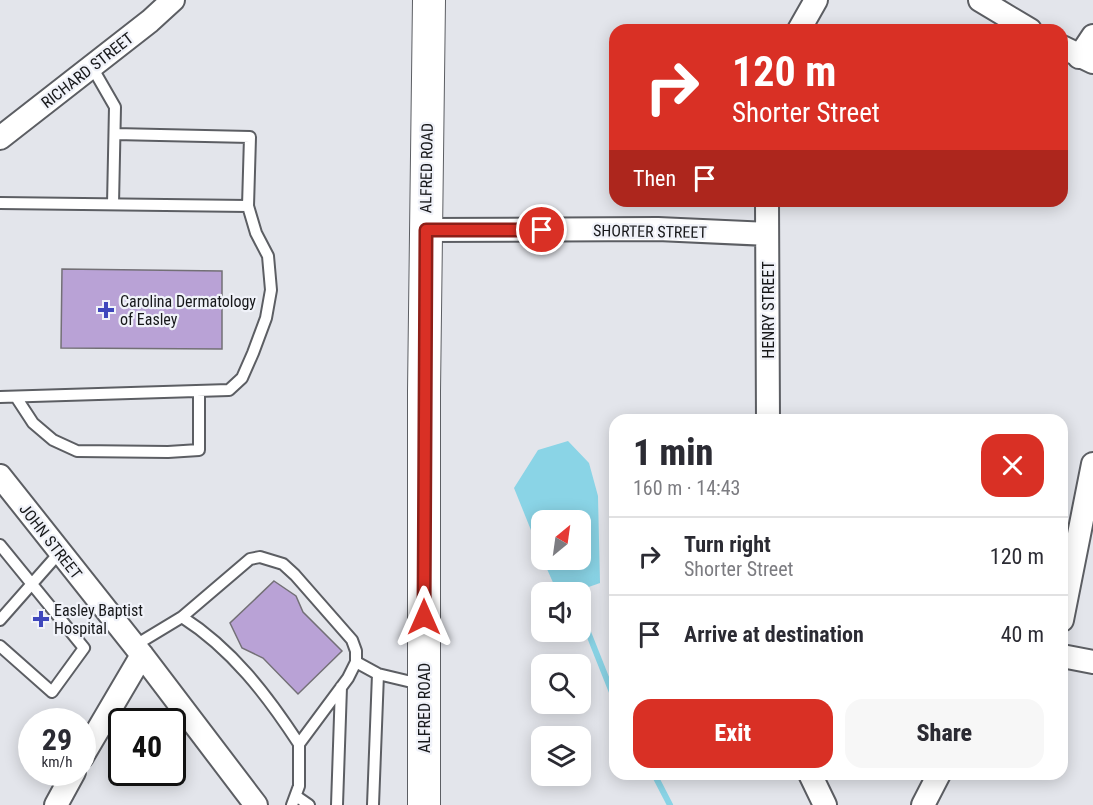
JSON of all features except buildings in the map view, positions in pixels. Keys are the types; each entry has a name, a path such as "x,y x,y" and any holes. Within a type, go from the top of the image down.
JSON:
{"street":[{"name":"RICHARD STREET","path":"0,138 150,21 173,0"},
{"name":"ALFRED ROAD","path":"424,805 429,0"},
{"path":"802,24 816,0"},
{"path":"980,0 1020,24"},
{"path":"1078,55 1093,36"},
{"name":"HENRY STREET","path":"767,207 768,414"},
{"name":"SHORTER STREET","path":"426,230 658,229 767,234"},
{"path":"1068,590 1093,465"},
{"name":"JOHN STREET","path":"0,476 256,805"},
{"path":"96,730 138,651"},
{"path":"1068,657 1093,662"},
{"path":"813,780 825,805"},
{"path":"923,805 936,780"},
{"path":"56,805 66,786"}],"lane":[{"path":"92,67 115,107 113,204"},
{"path":"0,397 228,390 242,378 254,353 266,318 271,290 268,256 256,233 248,206 250,137 115,134"},
{"path":"0,203 248,206"},
{"path":"16,397 33,423 52,440 77,451 168,452 199,450 199,391"},
{"path":"0,545 84,648 52,692 0,646"},
{"path":"0,620 60,552"},
{"path":"138,651 250,559 260,557 283,564 352,640 356,651 356,662 341,687 299,744"},
{"path":"182,616 204,631 242,667 265,694 299,744 300,767 294,800 309,805"},
{"path":"356,662 378,674 424,685"},
{"path":"374,805 378,674"},
{"path":"337,805 341,687"}],"water":[{"path":"568,441 589,463 598,496 600,583 591,586 591,582 553,582 547,570 591,570 591,510 531,510 531,530 514,488 538,450"}],"waterway":[{"path":"591,640 609,685"},
{"path":"657,780 670,805"}],"place":[{"name":"Carolina Dermatology of Easley","path":"106,310"},
{"name":"Easley Baptist Hospital","path":"41,619"}],"route":[{"path":"424,617 426,230 542,230"}]}
